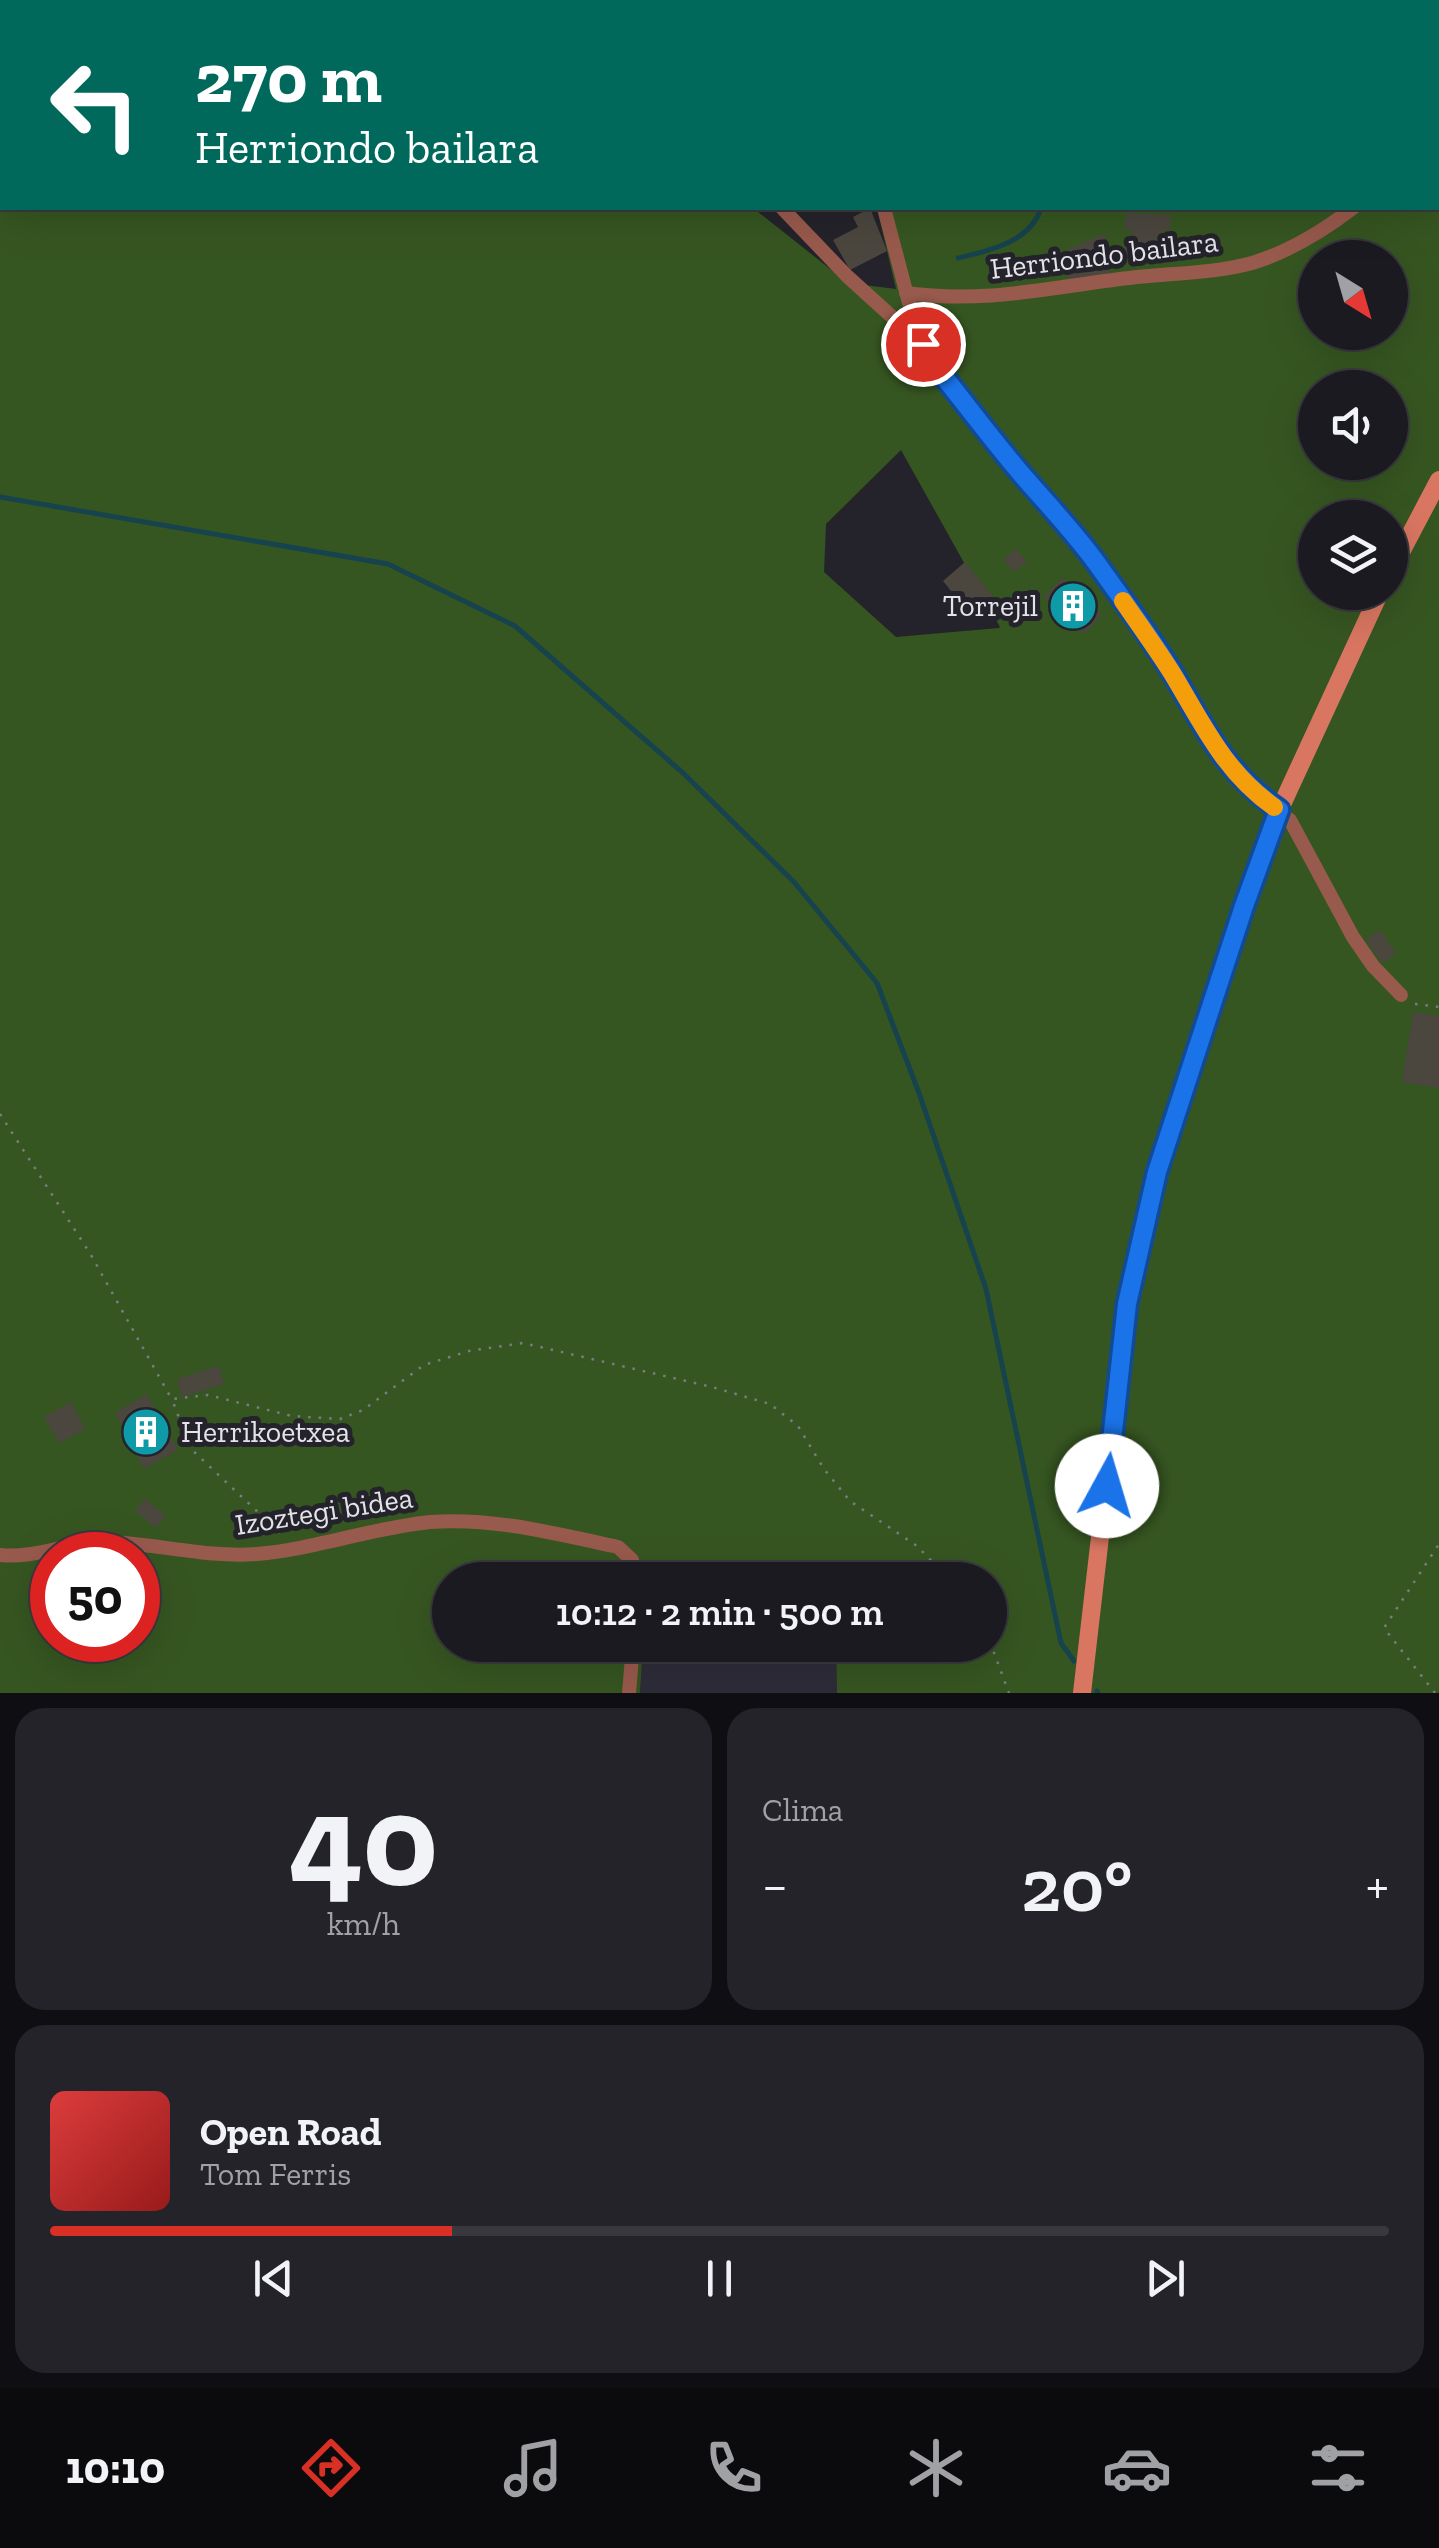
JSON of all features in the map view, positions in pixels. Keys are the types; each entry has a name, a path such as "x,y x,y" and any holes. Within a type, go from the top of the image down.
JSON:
{"main road":[{"path":"1408,539 1439,480"},
{"path":"1082,1693 1127,1304 1157,1172 1279,810 1372,610"}],"street":[{"path":"784,210 847,276 923,344"},
{"path":"885,210 906,293 932,362 1095,560 1227,764 1250,790 1279,810 1300,836 1353,937 1373,966 1401,995"},
{"name":"Herriondo bailara","path":"906,293 1002,297 1108,280 1228,269 1279,252 1350,210"},
{"name":"Izoztegi bidea","path":"0,1555 24,1558 100,1542 216,1555 257,1554 431,1522 508,1525 618,1547 632,1562"},
{"path":"629,1693 632,1662"}],"path":[{"path":"1401,995 1413,1004 1439,1007"},
{"path":"0,1114 91,1255 172,1399 190,1448 295,1548"},
{"path":"172,1399 208,1395 292,1416 340,1418 363,1410 424,1365 469,1350 522,1343 712,1386 770,1404 798,1426 824,1470 850,1501 917,1546 933,1562"},
{"path":"1435,1693 1384,1628 1439,1544"},
{"path":"997,1662 1009,1693"}],"shaded area":[{"path":"642,1662 836,1662 837,1693 640,1693"}],"green space":[{"path":"0,210 756,210 848,283 896,289 877,210 1439,210 1439,1693 837,1693 836,1662 1007,1662 1007,1562 432,1562 432,1662 642,1662 640,1693 0,1693","holes":["901,450 1000,627 896,637 824,572 826,524"]}],"building":[{"path":"871,210 887,251 850,270 833,240 858,227 853,217"},
{"path":"1126,213 1171,215 1170,230 1163,230 1163,238 1169,238 1168,258 1149,258 1149,250 1141,250 1140,258 1124,257 1125,238 1132,238 1132,230 1125,230"},
{"path":"1104,234 1110,249 1109,274 1068,279 1059,253"},
{"path":"1015,549 1027,561 1014,572 1003,560"},
{"path":"965,562 995,599 972,617 943,581"},
{"name":"Torrejil","path":"1062,578 1102,615 1084,634 1044,597"},
{"path":"1380,930 1396,954 1382,963 1366,940"},
{"path":"1413,1012 1439,1016 1439,1088 1402,1082"},
{"path":"219,1366 224,1384 182,1397 177,1379"},
{"name":"Herrikoetxea","path":"147,1394 178,1450 144,1469 115,1413"},
{"path":"71,1402 85,1429 59,1443 44,1417"},
{"path":"145,1499 166,1516 156,1528 135,1511"}],"waterway":[{"path":"958,258 1018,237 1036,220 1040,210"},
{"path":"0,497 388,564 515,626 683,773 794,882 877,983 919,1093 986,1289 1061,1643 1074,1661"}],"slow traffic":[{"path":"1123,601 1174,677 1207,738 1250,790 1274,807"}],"place":[{"name":"Torrejil","path":"1073,606"},
{"name":"Herrikoetxea","path":"146,1432"}],"route":[{"path":"923,344 932,362 1095,560 1174,677 1207,738 1250,790 1279,810 1157,1172 1127,1304 1107,1486"}]}
